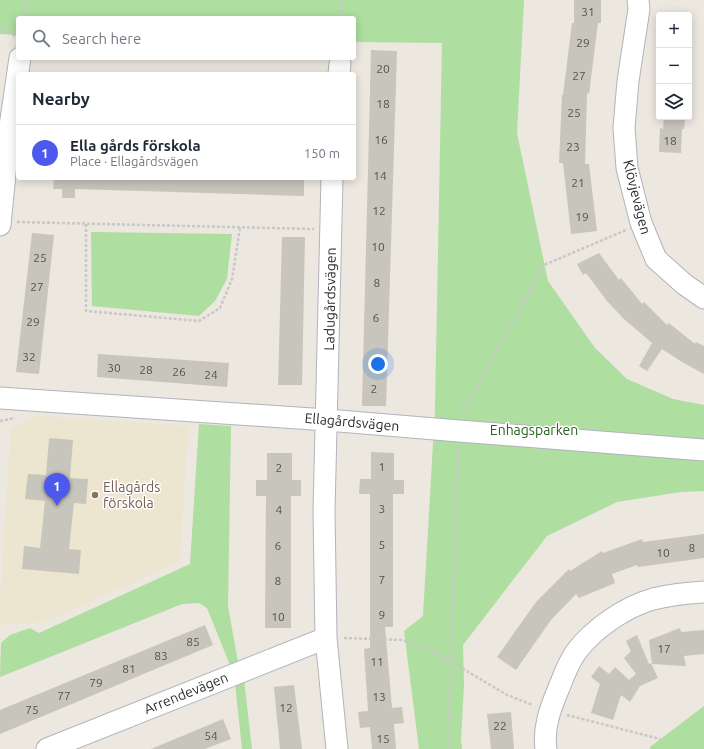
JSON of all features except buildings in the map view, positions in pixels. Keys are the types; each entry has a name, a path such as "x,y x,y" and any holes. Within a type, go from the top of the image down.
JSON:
{"street":[{"name":"Klövjevägen","path":"638,0 639,9 628,81 624,128 627,168 641,223 656,259 684,284 704,298"},
{"path":"19,72 20,60"},
{"path":"0,225 16,101"},
{"name":"Ladugårdsvägen","path":"327,420 332,180"},
{"name":"Ellagårdsvägen","path":"0,398 327,420 704,450"},
{"path":"327,420 324,512 326,638 337,749"},
{"path":"546,749 544,740 549,711 576,652 596,630 627,610 652,600 704,592"},
{"name":"Arrendevägen","path":"47,749 326,638"}],"path":[{"path":"24,16 26,0"},
{"path":"341,0 341,16"},
{"path":"0,26 16,37"},
{"path":"0,221 331,230"},
{"path":"448,749 459,418 544,265 641,223"},
{"path":"86,224 86,311 199,321 220,308 232,279 240,228"},
{"path":"326,638 403,640 450,661 507,695 549,711 660,739"}],"shaded area":[{"name":"Ellagårds förskola","path":"37,416 188,426 180,561 45,622 0,625 0,599 11,429"}],"green space":[{"name":"Enhagsparken","path":"0,0 524,0 517,133 548,281 595,348 627,379 673,399 704,405 704,491 681,492 617,502 547,536 463,645 464,686 461,740 462,749 419,749 404,631 423,616 435,409 442,43 356,42 356,16 16,16 16,35 0,34"},
{"path":"91,232 232,234 227,279 215,301 199,316 92,306"},
{"path":"199,424 231,426 228,606 238,662 230,665 207,608 199,603 182,604 0,677 1,643 10,635 30,628 39,633 190,564"},
{"path":"244,680 252,749 242,749 235,683"},
{"path":"704,706 704,749 650,749 650,747"}],"place":[{"name":"Ellagårds förskola","path":"95,495"},
{"name":"Ella gårds förskola","path":"57,506"}]}
